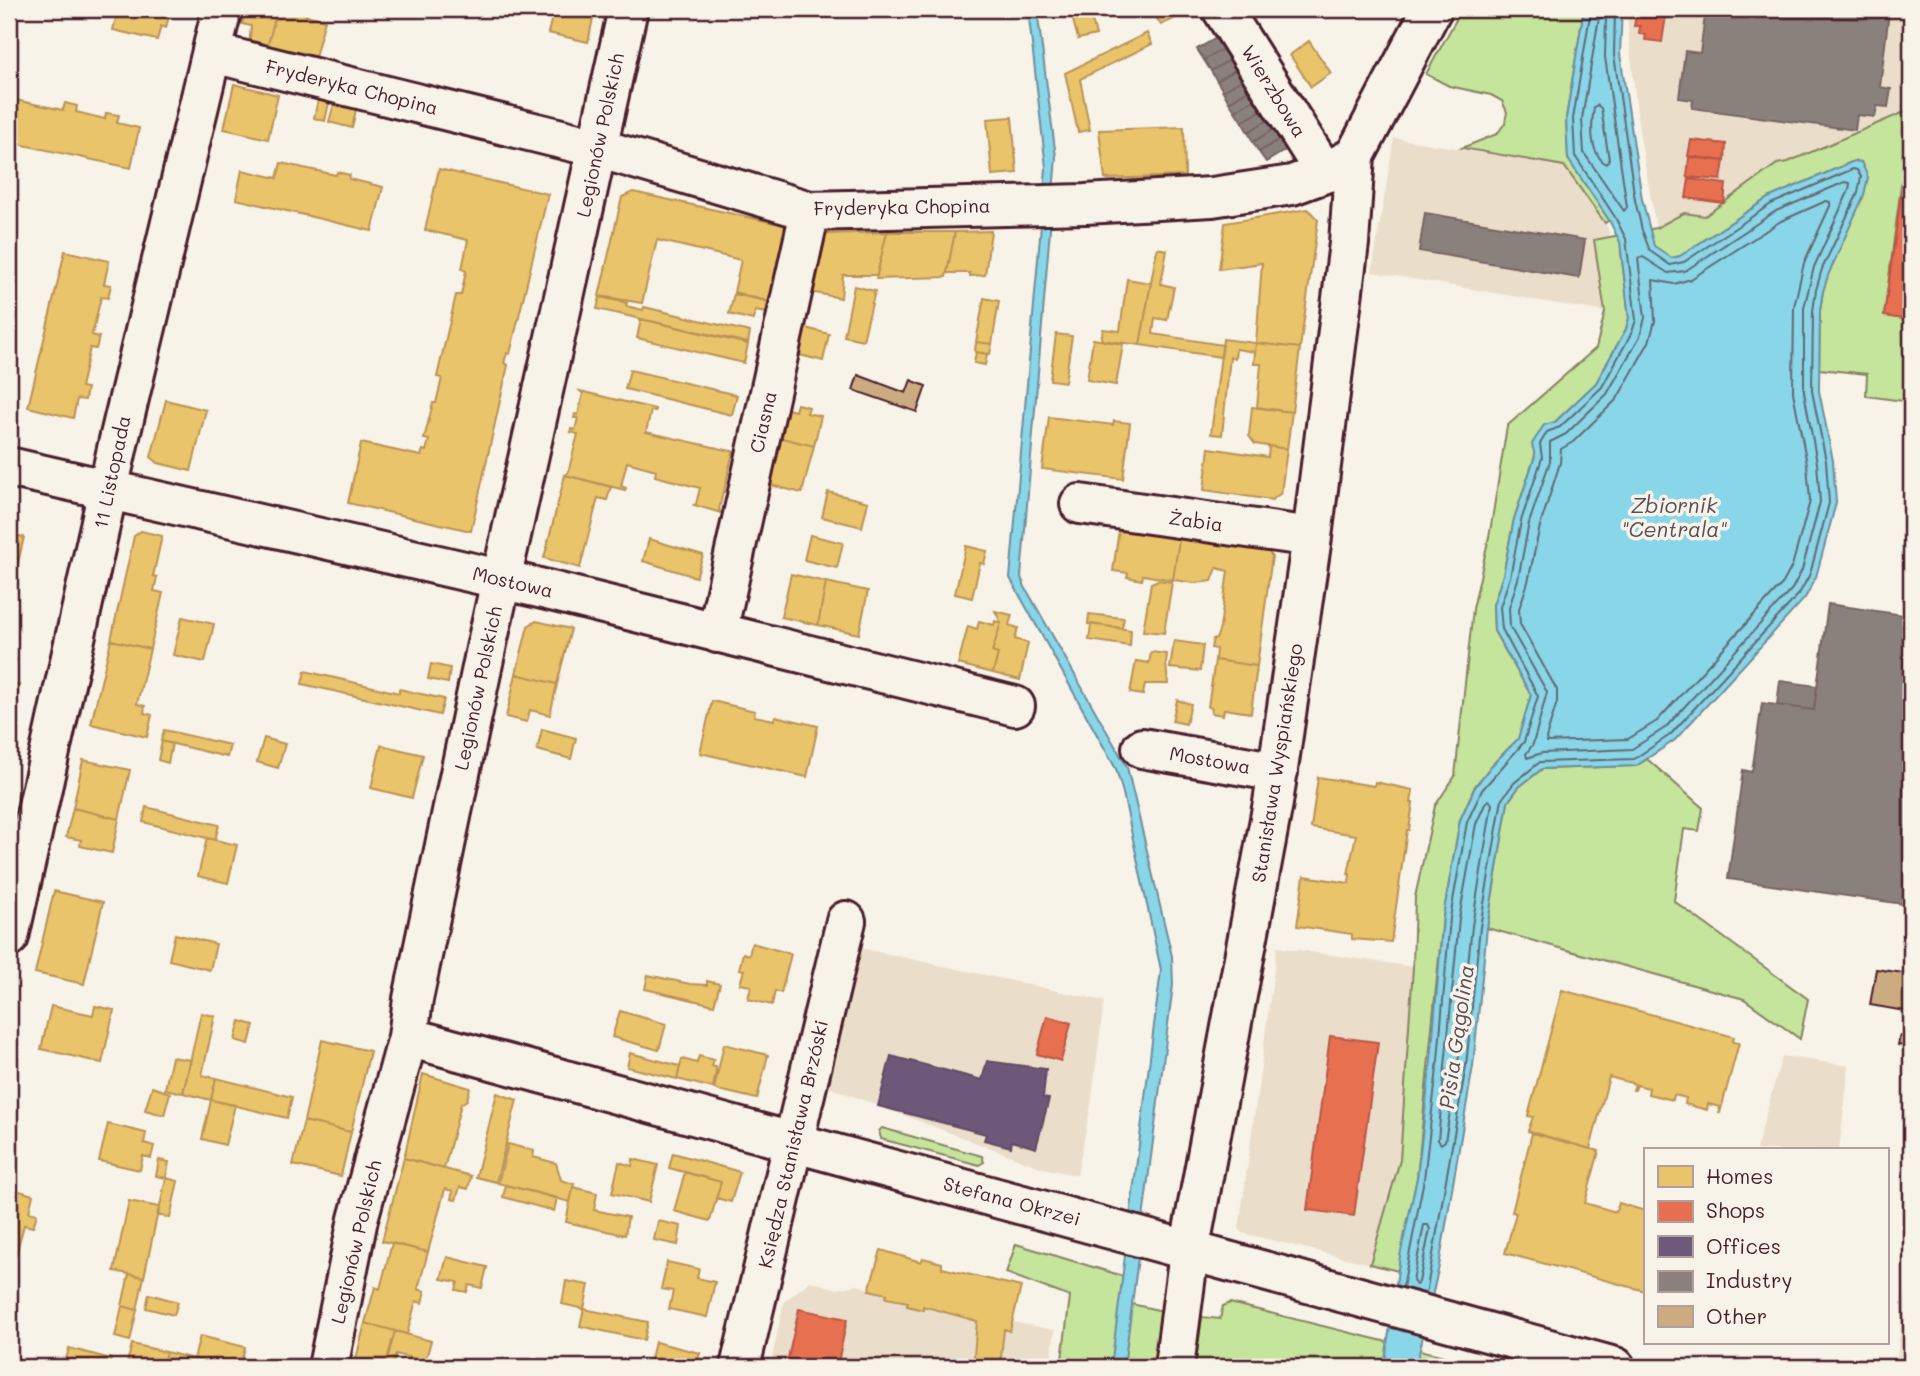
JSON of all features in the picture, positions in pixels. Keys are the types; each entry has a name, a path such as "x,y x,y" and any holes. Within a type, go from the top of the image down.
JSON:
{"street":[{"name":"11 Listopada","path":"9,936 109,490 222,9"},
{"name":"Legionów Polskich","path":"328,1367 358,1219 408,1037 413,999 501,580 628,9"},
{"name":"Wierzbowa","path":"1222,9 1340,164"},
{"path":"1340,164 1432,9"},
{"name":"Fryderyka Chopina","path":"213,53 598,148 810,211 1085,204 1212,197 1292,185 1340,164"},
{"name":"Stanisława Wyspiańskiego","path":"1174,1367 1175,1248 1278,772 1312,537 1349,243 1340,164"},
{"name":"Ciasna","path":"717,633 810,211"},
{"name":"Mostowa","path":"9,467 501,580 1015,706"},
{"name":"Żabia","path":"1080,505 1312,537"},
{"name":"Mostowa","path":"1142,748 1278,772"},
{"name":"Księdza Stanisława Brzóski","path":"740,1367 846,921"},
{"name":"Stefana Okrzei","path":"408,1037 1615,1367"}],"shaded area":[{"path":"1628,9 1911,9 1911,109 1788,162 1777,164 1705,216 1684,213 1656,228 1638,124"},
{"path":"1394,138 1564,166 1608,228 1610,238 1594,241 1605,312 1372,272"},
{"path":"1277,947 1413,967 1400,1160 1370,1264 1242,1233 1239,1229"},
{"path":"860,948 1104,1001 1091,1105 1077,1175 1043,1168 826,1086"},
{"path":"1782,1056 1849,1066 1839,1148 1757,1148"},
{"path":"1911,1242 1911,1367 1896,1367"},
{"path":"810,1281 837,1289 857,1285 887,1294 886,1298 908,1302 908,1306 923,1309 923,1306 977,1321 973,1367 770,1367 784,1302"},
{"path":"1012,1322 1055,1330 1050,1367 1000,1367 1004,1329 1010,1331"}],"green space":[{"path":"1462,9 1584,9 1566,118 1568,159 1609,220 1605,223 1564,166 1462,148 1497,134 1505,123 1507,112 1502,101 1491,95 1449,86 1426,74"},
{"path":"1911,109 1884,316 1911,320 1911,402 1866,396 1867,374 1819,369 1823,291 1861,162 1854,161 1768,198 1680,256 1672,258 1621,252 1629,318 1626,329 1596,383 1555,422 1535,456 1514,519 1503,575 1493,605 1494,631 1531,695 1518,739 1475,786 1460,820 1443,917 1417,1178 1398,1271 1370,1264 1400,1160 1415,897 1435,806 1455,776 1473,609 1490,532 1507,426 1596,348 1605,312 1594,240 1656,228 1684,213 1705,216 1777,164 1788,162"},
{"path":"1647,759 1703,808 1699,831 1684,829 1674,901 1808,999 1800,1039 1744,999 1487,928 1508,802 1519,787 1542,769 1636,766"},
{"path":"882,1128 982,1156 984,1162 979,1165 881,1139 879,1131"},
{"path":"1016,1244 1133,1279 1131,1304 1172,1313 1164,1367 1061,1367 1070,1297 1006,1273"},
{"path":"1230,1303 1452,1358 1451,1367 1195,1367 1202,1317 1220,1319 1223,1306"}],"water":[{"path":"1028,9 1037,9 1056,157 1021,577 1127,767 1172,956 1173,985 1124,1367 1111,1367 1161,970 1116,769 1010,578 1046,168"},
{"name":"Zbiornik \"Centrala\"","path":"1584,9 1622,9 1620,54 1642,199 1654,246 1672,258 1680,256 1768,198 1854,161 1861,162 1868,177 1864,195 1829,273 1820,310 1819,391 1833,461 1836,503 1816,577 1805,598 1675,740 1636,766 1542,769 1519,787 1508,802 1487,928 1473,1066 1439,1266 1416,1367 1384,1367 1400,1256 1417,1178 1431,1060 1443,917 1460,820 1475,787 1518,739 1531,695 1494,631 1493,605 1503,575 1514,519 1535,456 1532,444 1544,425 1555,422 1596,383 1626,329 1629,318 1620,242 1609,220 1568,159 1566,118"}],"building: Homes":[{"path":"118,9 163,9 162,13 169,15 166,28 161,26 157,40 113,30"},
{"path":"252,9 277,10 266,52 249,47 251,26 242,24 245,13 251,14"},
{"path":"296,9 325,20 313,64 266,52 277,10 295,14"},
{"path":"554,9 595,9 588,42 548,33"},
{"path":"1070,9 1089,9 1096,35 1078,39"},
{"path":"1151,9 1195,9 1161,25"},
{"path":"1147,33 1152,44 1080,79 1090,130 1078,132 1065,73"},
{"path":"1309,41 1331,73 1311,87 1290,55"},
{"path":"234,84 278,95 268,139 224,129"},
{"path":"9,90 17,92 15,100 63,110 65,103 77,106 76,112 105,119 106,113 119,115 117,123 139,128 131,168 9,142"},
{"path":"319,95 330,98 325,121 314,118"},
{"path":"335,100 357,105 352,128 329,122"},
{"path":"1012,117 1017,173 992,175 987,119"},
{"path":"1184,127 1185,176 1105,179 1099,130"},
{"path":"281,163 336,175 337,172 350,175 349,179 383,187 372,231 236,199 242,170 277,178"},
{"path":"439,169 548,194 510,354 507,353 504,363 508,365 471,531 348,503 361,443 421,456 423,450 426,451 429,440 424,439 442,378 437,377 456,295 461,295 466,271 462,269 468,240 425,230"},
{"path":"633,192 784,225 790,236 774,303 734,292 741,260 657,240 642,303 599,296 622,197"},
{"path":"1308,209 1318,220 1300,348 1256,343 1262,263 1219,269 1225,223"},
{"path":"991,231 985,275 947,273 955,232"},
{"path":"887,232 877,275 843,275 841,298 805,291 824,234"},
{"path":"887,232 955,232 946,277 876,279"},
{"path":"1157,248 1167,250 1161,284 1174,287 1167,320 1155,318 1153,334 1223,345 1221,357 1140,345"},
{"path":"65,251 109,261 104,284 111,285 108,298 101,297 92,335 99,337 96,349 90,348 81,387 87,388 85,400 77,399 73,418 28,407"},
{"path":"1127,279 1151,283 1140,345 1101,340 1103,329 1120,331"},
{"path":"854,286 875,291 863,340 844,336"},
{"path":"734,294 774,303 772,314 755,311 753,320 729,314"},
{"path":"600,297 643,310 644,307 750,332 748,343 597,309"},
{"path":"984,298 999,301 992,344 976,342"},
{"path":"641,319 748,344 744,363 637,338"},
{"path":"798,326 829,334 823,361 792,353"},
{"path":"1056,334 1072,336 1065,382 1050,380"},
{"path":"1093,339 1123,344 1116,385 1087,380"},
{"path":"1223,339 1256,343 1255,352 1236,349 1235,358 1230,357 1222,435 1211,434"},
{"path":"976,342 992,344 990,354 975,352"},
{"path":"1256,343 1300,348 1292,412 1257,407 1261,364 1254,364"},
{"path":"976,352 987,354 985,365 974,363"},
{"path":"630,370 737,395 732,415 625,389"},
{"path":"580,391 655,409 651,411 646,432 736,452 733,453 728,472 731,473 728,474 724,491 727,492 723,492 719,510 721,513 694,505 700,488 655,476 656,470 627,462 621,486 626,488 625,490 565,475 568,473 578,434 570,432 571,429 575,430 578,418 574,418 575,414 578,415 583,394"},
{"path":"166,400 206,410 191,471 158,463 151,457"},
{"path":"797,404 809,407 807,413 821,416 814,446 774,436 781,407 795,411"},
{"path":"1252,407 1292,412 1287,449 1255,444 1249,436"},
{"path":"1049,417 1113,425 1114,421 1130,423 1123,479 1042,469"},
{"path":"774,436 814,446 802,493 763,483"},
{"path":"1269,446 1287,449 1281,493 1272,500 1204,490 1209,448 1268,457"},
{"path":"565,475 611,487 607,500 598,498 580,568 544,558"},
{"path":"828,492 868,502 862,527 822,517"},
{"path":"1119,529 1179,539 1173,580 1143,575 1142,580 1127,577 1128,573 1113,571"},
{"path":"141,531 162,536 153,576 157,577 154,591 163,593 150,649 111,640 134,536"},
{"path":"9,534 24,537 15,576 9,574"},
{"path":"810,535 843,543 837,568 804,560"},
{"path":"649,539 703,555 696,577 643,561"},
{"path":"1179,539 1267,550 1272,556 1257,666 1215,660 1216,649 1211,648 1220,628 1228,571 1217,568 1212,581 1195,583 1173,580"},
{"path":"966,546 987,551 984,564 980,563 972,598 955,594"},
{"path":"791,574 826,582 818,625 781,617"},
{"path":"1158,580 1172,582 1164,633 1143,631 1151,583"},
{"path":"826,582 868,591 859,634 818,625"},
{"path":"995,611 1012,615 1009,625 1018,628 1015,639 1028,643 1020,680 993,673 998,654 992,652 1001,623"},
{"path":"1089,614 1124,618 1122,628 1088,624"},
{"path":"182,617 214,624 205,662 173,655"},
{"path":"536,621 571,629 557,684 516,674 528,626"},
{"path":"979,621 994,625 995,621 1001,623 992,652 998,654 993,673 958,664 968,626 977,629"},
{"path":"1091,624 1131,630 1130,646 1089,640"},
{"path":"111,640 150,649 137,704 145,706 144,713 152,715 147,737 91,724"},
{"path":"1174,641 1203,645 1200,671 1170,668"},
{"path":"1151,652 1167,654 1168,684 1145,684 1143,695 1130,693 1136,661 1149,663"},
{"path":"9,658 16,659 11,683 19,685 17,695 9,693"},
{"path":"1215,660 1257,666 1251,713 1224,709 1223,715 1211,713 1212,708 1208,707"},
{"path":"431,664 450,668 448,683 428,679"},
{"path":"305,671 399,693 399,689 444,699 440,715 302,684"},
{"path":"516,674 557,684 550,715 530,710 527,722 506,717"},
{"path":"1177,700 1191,704 1186,724 1172,721"},
{"path":"712,701 755,711 754,716 774,720 775,716 818,726 807,777 700,753"},
{"path":"542,729 576,738 571,759 537,750"},
{"path":"164,730 230,745 227,757 161,741"},
{"path":"264,738 285,744 278,768 257,762"},
{"path":"162,741 172,744 168,763 158,760"},
{"path":"381,745 423,755 412,798 371,788"},
{"path":"83,760 130,770 119,819 73,808"},
{"path":"1318,777 1374,786 1375,782 1413,790 1391,942 1352,939 1352,934 1297,926 1304,876 1349,883 1348,874 1356,835 1311,828"},
{"path":"146,807 219,825 215,840 143,822"},
{"path":"73,808 119,819 112,853 80,846 81,840 66,837"},
{"path":"207,838 237,845 228,883 198,876"},
{"path":"54,891 103,902 84,984 35,973"},
{"path":"175,934 216,944 210,970 169,960"},
{"path":"752,943 791,954 781,993 775,991 772,1005 748,999 751,986 740,984 744,970 739,969 743,953 749,955"},
{"path":"648,975 690,984 707,985 707,981 720,984 714,1005 645,989"},
{"path":"1562,990 1734,1037 1733,1042 1739,1043 1720,1113 1720,1107 1708,1104 1707,1110 1685,1104 1686,1098 1674,1095 1673,1100 1648,1094 1649,1088 1637,1085 1633,1090 1635,1084 1609,1077 1590,1149 1528,1131 1533,1117 1528,1116"},
{"path":"51,1006 93,1015 95,1006 114,1010 102,1063 41,1049"},
{"path":"620,1011 666,1024 659,1050 612,1037"},
{"path":"201,1013 215,1016 202,1075 216,1078 211,1100 183,1093"},
{"path":"240,1021 254,1025 249,1044 235,1040"},
{"path":"322,1040 370,1051 351,1132 304,1121"},
{"path":"724,1044 768,1055 757,1099 714,1089"},
{"path":"630,1053 680,1066 677,1079 627,1067"},
{"path":"699,1056 714,1060 712,1066 716,1067 716,1072 713,1088 677,1079 682,1059 697,1063"},
{"path":"172,1057 191,1060 183,1093 165,1089"},
{"path":"423,1074 470,1088 467,1100 461,1104 444,1169 404,1158"},
{"path":"216,1078 292,1097 287,1118 211,1100"},
{"path":"152,1087 170,1093 164,1115 145,1110"},
{"path":"497,1093 517,1100 496,1182 476,1177"},
{"path":"211,1100 235,1105 225,1145 202,1139"},
{"path":"304,1121 351,1132 341,1176 293,1165"},
{"path":"108,1124 146,1133 144,1143 154,1146 151,1158 143,1156 140,1170 99,1161"},
{"path":"1532,1133 1599,1151 1585,1203 1616,1212 1619,1203 1644,1211 1644,1291 1505,1253 1516,1213 1512,1212"},
{"path":"508,1144 534,1151 533,1157 556,1163 561,1180 574,1184 570,1202 498,1183"},
{"path":"673,1153 740,1172 731,1202 716,1198 721,1182 669,1168"},
{"path":"404,1158 471,1176 468,1189 460,1187 456,1200 451,1199 453,1191 445,1189 428,1252 382,1241"},
{"path":"633,1159 658,1165 649,1202 612,1193 619,1162 632,1166"},
{"path":"159,1160 169,1162 166,1178 156,1176"},
{"path":"685,1172 721,1182 710,1221 674,1211"},
{"path":"166,1178 178,1181 170,1218 158,1215"},
{"path":"506,1185 557,1198 554,1211 503,1197"},
{"path":"573,1187 597,1193 594,1210 628,1217 625,1235 566,1222"},
{"path":"9,1188 33,1195 29,1212 37,1214 33,1227 24,1225 15,1258 9,1257"},
{"path":"129,1201 159,1207 144,1277 114,1271"},
{"path":"658,1221 681,1226 678,1245 654,1240"},
{"path":"392,1243 428,1252 418,1289 425,1291 422,1303 416,1301 407,1334 365,1323 375,1287 380,1289"},
{"path":"881,1250 921,1262 923,1258 942,1263 942,1268 1021,1287 1010,1331 1004,1329 1000,1367 973,1367 977,1321 923,1306 923,1310 907,1306 908,1302 886,1298 887,1294 869,1290"},
{"path":"447,1257 487,1267 482,1288 469,1285 467,1292 456,1290 458,1282 441,1279"},
{"path":"667,1262 699,1269 697,1278 715,1282 707,1317 669,1309 673,1291 661,1289"},
{"path":"129,1274 144,1277 137,1310 122,1306"},
{"path":"566,1281 589,1285 584,1309 562,1304"},
{"path":"149,1294 178,1302 174,1315 146,1308"},
{"path":"122,1306 137,1310 130,1341 115,1337"},
{"path":"584,1309 648,1322 644,1340 580,1326"},
{"path":"9,1315 16,1317 13,1329 9,1328"},
{"path":"365,1323 395,1331 385,1367 355,1363"},
{"path":"395,1331 431,1341 425,1362 396,1354 392,1367 385,1367"},
{"path":"200,1336 245,1347 240,1367 226,1367 194,1359"},
{"path":"655,1342 700,1353 696,1367 649,1367"},
{"path":"132,1344 166,1352 162,1367 126,1367"},
{"path":"69,1348 111,1359 109,1367 64,1367"},
{"path":"166,1352 226,1367 162,1367"}],"building: Shops":[{"path":"1637,9 1667,9 1662,42 1645,40 1646,35 1639,34 1640,26 1634,26"},
{"path":"1691,140 1726,144 1725,161 1688,156"},
{"path":"1689,157 1724,161 1721,180 1687,177"},
{"path":"1689,179 1726,184 1724,203 1686,198"},
{"path":"1903,180 1911,181 1911,320 1884,316"},
{"path":"1047,1016 1071,1023 1061,1061 1037,1054"},
{"path":"1330,1036 1378,1042 1354,1216 1307,1210"},
{"path":"799,1309 847,1319 837,1367 786,1367"}],"building: Offices":[{"path":"891,1056 982,1080 987,1061 1046,1069 1043,1098 1049,1099 1036,1148 1012,1141 1011,1147 984,1140 986,1134 878,1106"}],"building: Industry":[{"path":"1706,9 1864,9 1889,12 1880,87 1891,89 1888,107 1877,106 1875,117 1857,115 1855,130 1692,108 1693,100 1679,98 1685,51 1700,53"},
{"path":"1218,37 1225,48 1204,60 1197,49"},
{"path":"1225,48 1231,59 1211,71 1204,60"},
{"path":"1231,59 1237,69 1217,81 1211,71"},
{"path":"1237,69 1243,79 1223,91 1217,81"},
{"path":"1243,79 1250,89 1229,102 1223,91"},
{"path":"1250,89 1255,99 1235,111 1229,102"},
{"path":"1255,99 1262,110 1242,122 1235,111"},
{"path":"1262,110 1268,120 1248,132 1242,122"},
{"path":"1268,120 1274,129 1253,142 1248,132"},
{"path":"1274,129 1280,139 1259,152 1253,142"},
{"path":"1280,139 1286,150 1266,162 1259,152"},
{"path":"1425,213 1585,240 1579,278 1419,251"},
{"path":"1828,604 1911,616 1911,905 1728,879 1743,770 1752,772 1762,703 1814,710"},
{"path":"1780,681 1817,686 1814,710 1777,705"}],"building: Other":[{"path":"858,375 906,393 911,380 926,386 917,412 853,390"},
{"path":"1876,969 1911,974 1911,1012 1870,1005"},
{"path":"1900,1036 1911,1038 1911,1047 1898,1045"}],"water label":[{"name":"Pisia Gągolina","path":"1457,1037"}]}
